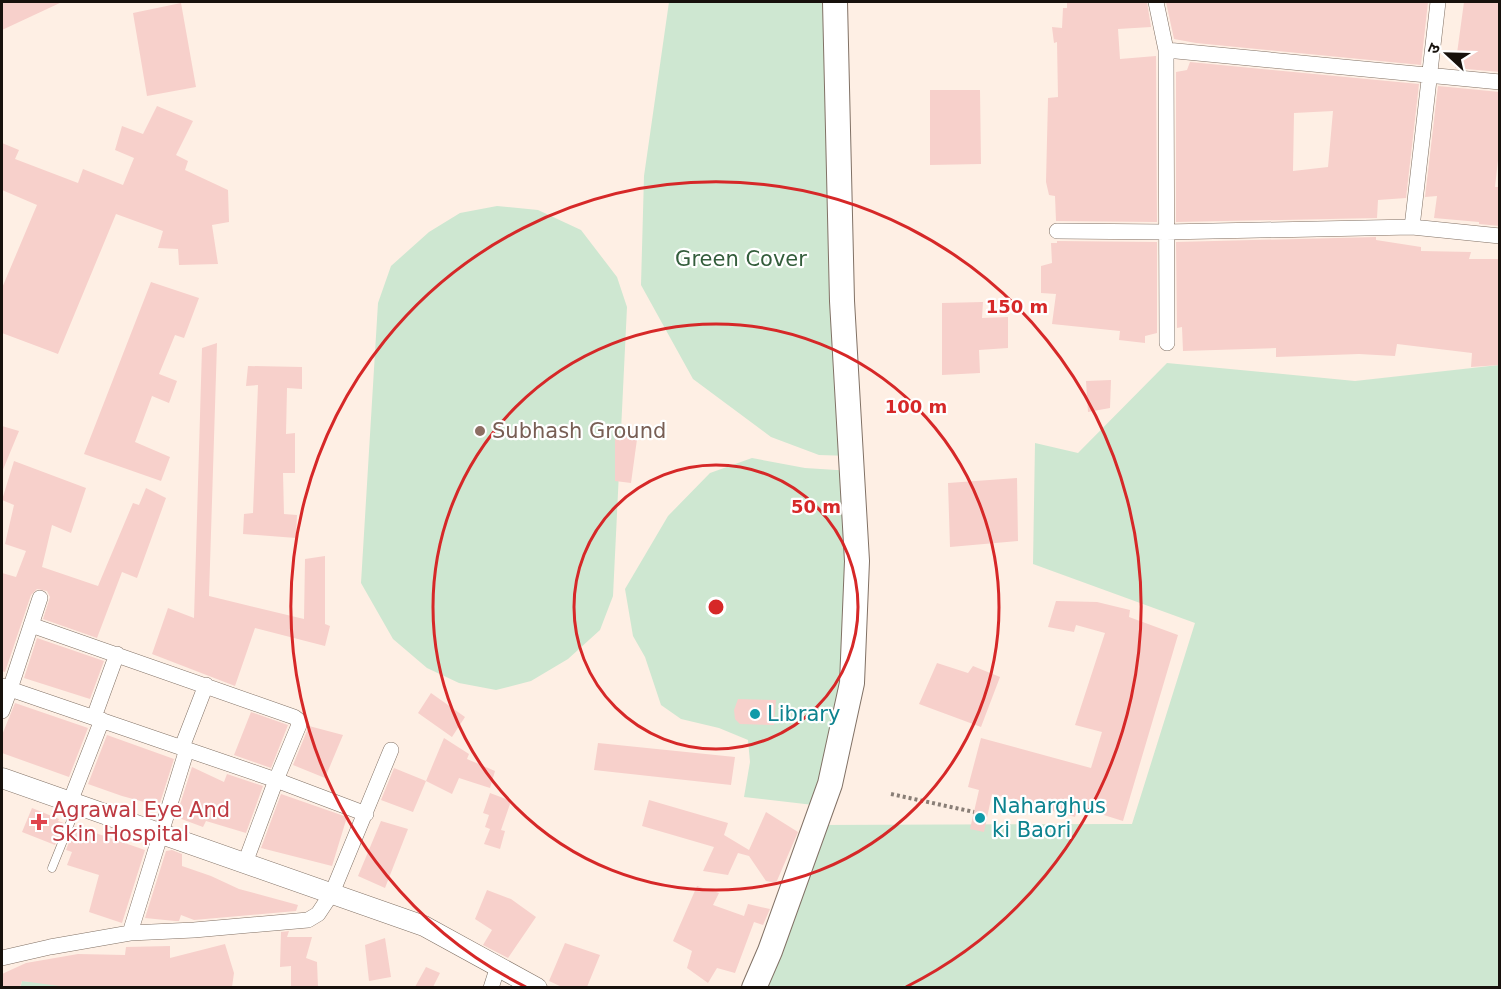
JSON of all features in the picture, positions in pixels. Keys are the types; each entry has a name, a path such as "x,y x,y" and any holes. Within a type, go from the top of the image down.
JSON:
{"main road":[{"path":"754,987 770,951 830,784 852,683 857,561 842,301 835,2"}],"street":[{"path":"1156,2 1166,50 1167,343"},
{"path":"1412,227 1438,2"},
{"path":"1166,50 1500,82"},
{"path":"1057,231 1166,232 1412,227 1500,236"},
{"path":"2,711 6,687 32,625 40,598"},
{"path":"32,625 206,685 298,720 299,725 245,863"},
{"path":"74,803 117,654"},
{"path":"130,933 161,834 184,748 206,685"},
{"path":"6,687 276,780 366,814"},
{"path":"2,958 50,946 130,933 308,920 318,914 332,893 391,750"},
{"path":"2,778 424,926 537,987"},
{"path":"491,987 498,966"}],"lane":[{"path":"52,868 74,803"}],"path":[{"path":"891,794 974,812"}],"green space":[{"name":"Green Cover","path":"669,2 826,2 851,456 819,455 771,437 693,379 641,285 644,176"},
{"path":"497,206 538,210 581,230 617,277 627,307 613,596 600,630 568,659 531,681 496,690 459,683 427,668 393,639 361,583 378,303 391,266 429,232 460,213"},
{"path":"1167,363 1355,381 1499,365 1499,987 754,988 815,825 1132,824 1195,623 1033,564 1035,443 1078,453"},
{"path":"752,458 805,468 852,471 852,683 822,806 744,797 750,762 748,740 719,728 681,719 661,705 645,657 633,636 625,589 668,516 710,473"},
{"path":"22,981 99,987 20,988"}],"building":[{"path":"2,2 62,2 2,30"},
{"path":"1067,2 1147,2 1151,27 1118,29 1120,59 1156,56 1157,222 1056,221 1055,196 1049,195 1046,182 1048,98 1058,97 1057,42 1054,43 1052,27 1062,28 1063,8 1067,8"},
{"path":"1166,2 1428,2 1421,65 1174,39"},
{"path":"1464,2 1500,2 1500,72 1455,68"},
{"path":"181,3 196,87 147,96 133,13"},
{"path":"1190,62 1419,84 1406,198 1378,200 1377,218 1176,222 1176,72 1187,70","holes":["1333,111 1328,167 1293,171 1294,113"]},
{"path":"1438,86 1500,92 1500,142 1495,187 1500,187 1500,226 1434,218 1437,196 1425,197"},
{"path":"930,90 980,90 981,164 930,165"},
{"path":"157,106 193,121 176,155 188,161 185,170 228,190 229,222 212,225 218,264 179,265 178,249 158,248 163,231 116,214 58,354 2,333 2,288 37,205 2,190 2,143 19,150 15,159 78,183 83,169 123,185 134,158 115,150 122,126 143,134"},
{"path":"1376,237 1376,240 1421,247 1421,251 1471,252 1469,259 1500,259 1500,365 1471,367 1472,353 1397,344 1395,356 1359,354 1276,357 1276,348 1183,351 1182,327 1177,328 1176,242"},
{"path":"1057,241 1157,242 1157,333 1145,336 1145,343 1119,340 1120,331 1052,324 1056,294 1041,293 1041,266 1052,263 1051,243 1057,243"},
{"path":"151,282 199,298 184,338 175,335 159,374 177,381 169,403 152,396 135,442 170,457 161,481 84,454"},
{"path":"983,302 982,318 1008,317 1008,348 979,350 980,373 942,375 942,303"},
{"path":"217,343 209,596 304,619 305,559 325,556 325,624 330,626 325,646 255,628 235,686 152,654 168,608 194,618 202,348"},
{"path":"248,366 302,367 302,389 287,388 286,434 295,433 295,473 283,473 284,514 297,515 296,538 243,534 244,514 253,513 258,385 246,386"},
{"path":"1111,380 1110,408 1088,412 1086,381"},
{"path":"2,426 19,431 2,472"},
{"path":"638,432 631,483 615,481 615,435"},
{"path":"14,461 86,488 71,533 52,525 42,567 98,586 133,503 139,505 146,488 166,498 137,578 122,572 97,638 43,619 50,597 47,591 37,589 31,595 5,672 2,671 2,573 16,577 26,551 5,544 14,505 2,500"},
{"path":"1017,478 1018,541 950,547 948,483"},
{"path":"1056,601 1097,602 1130,610 1129,617 1178,635 1123,821 1078,807 1075,817 992,794 984,832 970,829 979,790 968,787 981,738 1091,768 1102,732 1075,725 1105,633 1076,625 1074,632 1048,627"},
{"path":"37,638 104,661 90,699 24,678"},
{"path":"937,663 968,673 973,666 1000,677 981,727 919,704"},
{"path":"431,693 465,717 452,737 418,713"},
{"name":"Library","path":"738,699 776,700 774,725 740,724 735,719 734,710"},
{"path":"15,703 88,728 69,777 2,753 2,735"},
{"path":"251,712 288,725 271,768 234,755"},
{"path":"309,726 343,735 325,778 293,765"},
{"path":"107,735 174,759 159,806 88,784"},
{"path":"444,738 469,754 467,759 495,771 490,788 459,778 452,794 426,781"},
{"path":"598,743 735,757 731,785 594,770"},
{"path":"192,767 224,782 227,774 263,786 246,833 206,821 203,827 176,817"},
{"path":"394,768 426,781 413,812 381,800"},
{"path":"490,793 511,801 501,830 505,831 500,849 484,844 490,829 485,827 489,815 483,813"},
{"path":"281,794 347,817 332,866 261,848"},
{"path":"649,800 728,823 724,835 749,850 766,812 798,832 776,883 766,881 749,856 738,853 728,875 703,871 714,847 642,826"},
{"path":"32,808 64,823 55,845 22,832"},
{"path":"381,821 408,829 385,888 358,876"},
{"path":"75,826 145,850 122,923 89,912 99,875 67,865 72,852 66,850"},
{"path":"172,850 182,854 182,866 239,889 298,905 296,911 194,920 181,915 179,921 145,918 166,851"},
{"path":"697,886 719,893 713,905 744,916 748,904 770,909 763,925 754,922 735,973 717,968 708,983 687,968 692,951 673,941"},
{"path":"487,890 511,899 536,917 508,958 483,945 492,930 475,919"},
{"path":"289,931 287,937 312,937 306,958 317,962 318,987 291,987 291,966 280,967 281,932"},
{"path":"385,938 391,977 369,981 365,945"},
{"path":"565,943 600,955 587,987 562,987 549,981"},
{"path":"225,944 234,973 232,987 67,987 22,981 20,987 2,987 2,974 26,963 78,954 125,955 126,947 170,946 170,958"},
{"path":"426,967 440,973 433,987 415,987"}],"place":[{"name":"Subhash Ground","path":"480,431"},
{"name":"Library","path":"755,714"},
{"name":"Naharghus ki Baori","path":"980,818"},
{"name":"Agrawal Eye And Skin Hospital","path":"39,822"}]}
